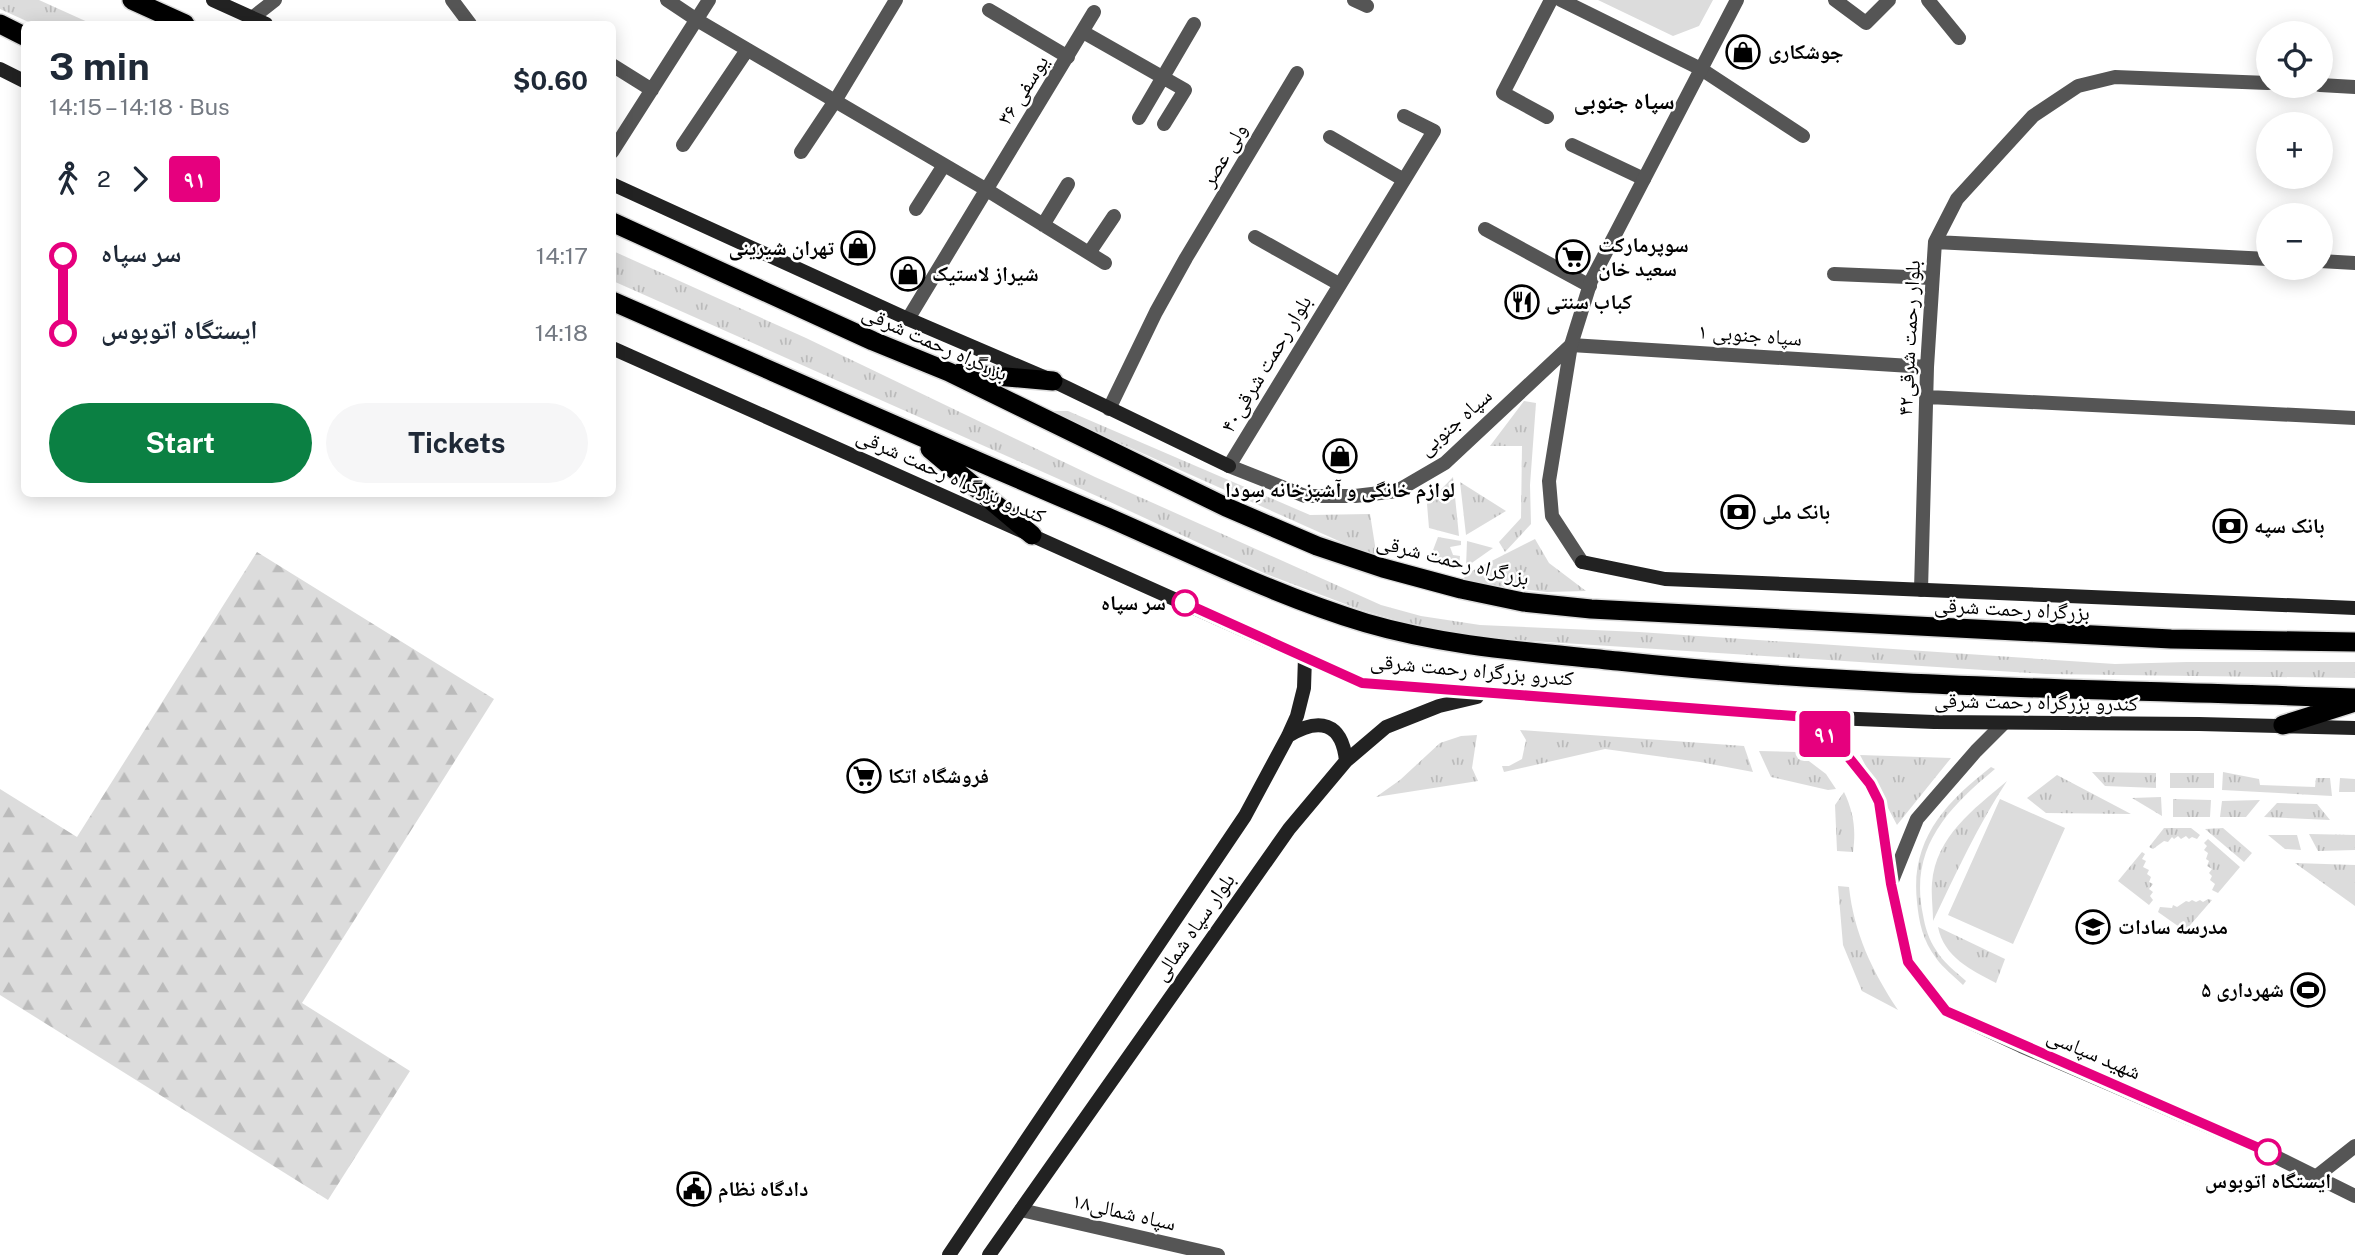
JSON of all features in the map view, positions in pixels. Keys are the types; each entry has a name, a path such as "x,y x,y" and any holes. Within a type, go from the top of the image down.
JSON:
{"highway":[{"path":"132,0 178,21"},
{"path":"0,24 21,34"},
{"name":"بزرگراه رحمت شرقی","path":"616,224 873,341 949,372 1226,507 1317,546 1383,568 1523,602 1591,609 2116,637 2355,642"},
{"path":"616,303 1298,599 1367,624 1454,643 1693,669 1986,686 2355,700"},
{"path":"949,372 1053,381"},
{"path":"914,434 1032,535"},
{"path":"2331,641 2355,627"},
{"path":"2283,725 2355,700"}],"main road":[{"path":"213,0 259,21"},
{"path":"0,69 21,80"},
{"path":"616,186 908,319 1053,381 1229,466"},
{"name":"کندرو بزرگراه رحمت شرقی","path":"616,350 1362,683 1807,717 2004,723 2283,725 2355,729"},
{"path":"1581,562 1665,579 2355,608"},
{"name":"بلوار سپاه شمالی","path":"949,1255 1245,816 1297,716 1304,688 1305,657"},
{"name":"بلوار سپاه شمالی","path":"989,1255 1289,829 1346,761 1386,727 1439,706 1490,694"},
{"path":"1288,736 1303,727 1316,724 1329,727 1339,735 1345,747 1346,761"}],"street":[{"path":"259,21 275,0"},
{"path":"452,0 468,21"},
{"path":"667,0 1105,263"},
{"path":"616,146 709,0"},
{"path":"801,152 896,0"},
{"path":"1547,117 1503,93 1551,0"},
{"path":"1561,0 1701,69 1803,136"},
{"name":"سپاه جنوبی","path":"1581,562 1552,516 1549,481 1571,345 1590,286 1737,0"},
{"path":"1835,0 1866,23 1889,0"},
{"path":"1928,0 1959,38"},
{"path":"989,10 1068,57"},
{"name":"یوسفی ۳۶","path":"908,319 1094,12"},
{"path":"1139,118 1194,24"},
{"path":"1083,32 1185,90 1164,124"},
{"path":"683,145 747,50"},
{"path":"616,68 652,90"},
{"name":"ولی عصر","path":"1109,409 1156,312 1186,258 1297,73"},
{"name":"بلوار رحمت شرقی۴۲","path":"1921,590 1927,368 1935,242 1957,199 2033,116 2078,86 2115,77 2256,83"},
{"path":"2333,86 2355,87"},
{"name":"بلوار رحمت شرقی۴۰","path":"1229,466 1434,131 1404,116"},
{"path":"1330,137 1404,180"},
{"path":"1572,145 1644,179"},
{"path":"916,209 944,165"},
{"path":"1043,225 1068,184"},
{"path":"1089,253 1114,216"},
{"path":"1485,229 1590,286"},
{"path":"1255,237 1339,284"},
{"path":"1935,242 2256,258"},
{"path":"2333,262 2355,263"},
{"path":"1834,274 1933,278"},
{"name":"سپاه جنوبی","path":"1229,466 1305,496 1354,496 1397,491 1445,463 1571,345"},
{"name":"۱ سپاه جنوبی","path":"1571,345 1927,368"},
{"path":"1928,397 2355,418"},
{"name":"شهید سپاسی","path":"1807,717 1846,754 1870,784 1879,802 1891,884 1908,962 1946,1011 2254,1146 2355,1196"},
{"path":"1891,884 1917,818 2004,723"},
{"path":"2317,1176 2355,1146"},
{"name":"سپاه شمالی۱۸","path":"1021,1210 1218,1255"}],"green space":[{"path":"0,0 39,0 85,21 26,21 0,9"},
{"path":"1598,0 1713,0 1699,26 1673,36"},
{"path":"616,252 806,338 1095,477 1381,605 1421,616 1480,625 1639,632 2115,664 2355,662 2355,678 2046,674 1486,638 1417,626 1361,610 1266,574 616,282"},
{"path":"1524,401 1536,403 1530,485 1531,524 1505,552 1499,542 1521,518 1522,446 1490,446"},
{"path":"1048,411 1068,411 1310,515 1370,514 1377,558"},
{"path":"1453,477 1459,536 1429,528 1427,504"},
{"path":"1460,482 1506,511 1466,535"},
{"path":"1438,537 1461,541 1461,545 1450,547 1453,555 1460,556 1459,566 1430,558"},
{"path":"1535,539 1549,563 1586,591 1547,592 1465,582 1464,575"},
{"path":"1467,541 1493,548 1466,567"},
{"path":"257,552 494,699 302,1003 410,1071 328,1200 0,995 0,789 77,837"},
{"path":"1520,730 1744,746 1753,772 1605,749 1504,772 1502,766 1509,766 1522,759 1526,740"},
{"path":"1477,735 1472,768 1478,781 1376,797 1400,780 1440,743 1461,736"},
{"path":"1759,751 1797,752 1826,774 1836,789 1828,790 1771,777"},
{"path":"1860,755 1951,758 1897,825"},
{"path":"1991,767 1995,769 1947,815 1927,850 1922,870 1920,891 1928,933 1942,959 1966,981 1963,985 1939,962 1925,938 1920,924 1916,880 1919,860 1934,825 1959,795"},
{"path":"2092,772 2156,773 2156,788 2105,786"},
{"path":"2223,772 2259,779 2260,785 2315,787 2316,778 2330,778 2332,796 2222,790"},
{"path":"2170,773 2214,773 2214,788 2170,788"},
{"path":"2057,775 2131,814 2046,813 2027,798"},
{"path":"2340,778 2355,779 2355,792 2339,792"},
{"path":"2007,781 1977,832 1933,921 1932,883 1941,851 1949,837 1970,813"},
{"path":"1844,792 1853,822 1853,852 1837,851 1835,805"},
{"path":"2161,797 2162,816 2132,798"},
{"path":"2000,799 2065,828 2013,944 1948,915"},
{"path":"2173,799 2211,800 2210,817 2173,817"},
{"path":"2260,800 2246,817 2220,817 2222,801"},
{"path":"2277,803 2317,804 2330,820 2264,817"},
{"path":"2164,828 2191,828 2200,835 2197,839 2189,839 2186,836 2181,839 2178,836 2174,839 2172,837 2153,849 2149,847"},
{"path":"2223,828 2252,853 2244,862 2205,829"},
{"path":"2309,834 2355,835 2355,850 2318,851"},
{"path":"2268,835 2297,835 2301,850 2285,849"},
{"path":"2208,839 2240,867 2218,893 2212,890 2215,884 2210,880 2212,876 2209,873 2212,869 2207,866 2208,853 2204,850 2207,846 2204,843"},
{"path":"2142,852 2145,854 2142,859 2146,861 2143,867 2149,870 2149,882 2153,884 2149,889 2153,892 2150,896 2153,900 2149,905 2118,881"},
{"path":"2295,863 2355,865 2355,906"},
{"path":"1838,886 1849,887 1860,936 1880,981 1898,1010 1862,991 1843,945"},
{"path":"2212,900 2185,931 2158,912 2160,907 2172,908 2173,905 2177,907 2186,901 2203,902"},
{"path":"1938,927 2005,959 1996,983 1952,954 1946,947"}],"bus line":[{"name":"۹۱","path":"1185,603 1362,683 1807,717 1846,754 1870,784 1879,802 1891,884 1908,962 1946,1011 2268,1152"}],"place":[{"name":"جوشکاری","path":"1743,52"},
{"name":"تهران شیرینی","path":"858,248"},
{"name":"سوپرمارکت سعید خان","path":"1573,257"},
{"name":"شیراز لاستیک","path":"908,274"},
{"name":"کباب سنتی","path":"1522,302"},
{"name":"لوازم خانگی و آشپزخانه سِودا","path":"1340,456"},
{"name":"بانک ملی","path":"1738,512"},
{"name":"بانک سپه","path":"2230,526"},
{"name":"سر سپاه","path":"1185,603"},
{"name":"فروشگاه اتکا","path":"864,776"},
{"name":"مدرسه سادات","path":"2093,927"},
{"name":"شهرداری ۵","path":"2308,990"},
{"name":"ایستگاه اتوبوس","path":"2268,1152"},
{"name":"دادگاه نظام","path":"694,1189"}],"district":[{"name":"سپاه جنوبی","path":"1624,101"}]}
